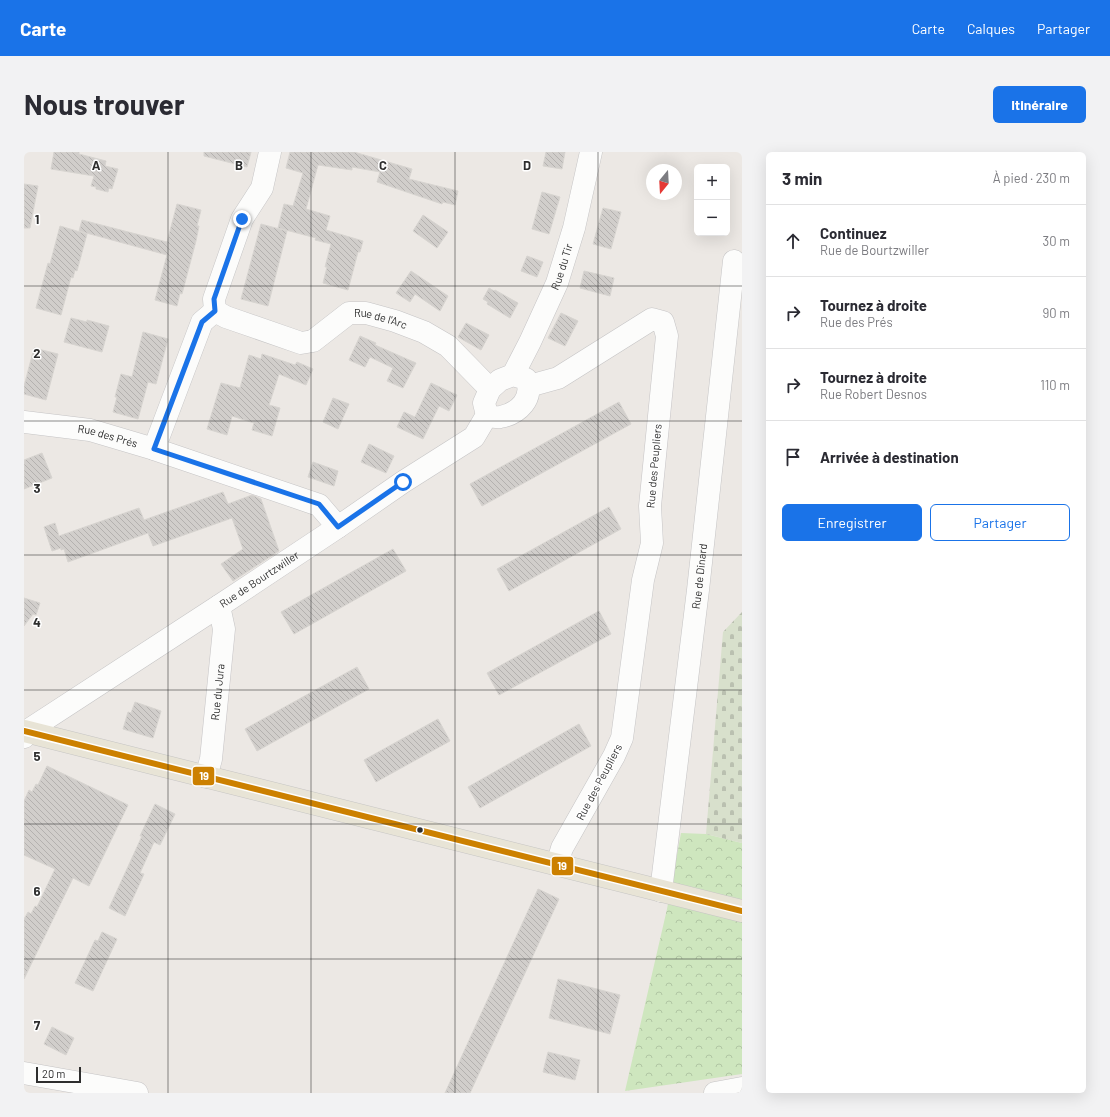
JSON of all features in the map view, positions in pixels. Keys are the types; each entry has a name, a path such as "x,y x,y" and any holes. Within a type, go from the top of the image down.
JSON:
{"main road":[{"path":"25,733 742,911"}],"street":[{"path":"154,449 202,322 215,311 214,299 242,219 262,188 270,152"},
{"name":"Rue du Tir","path":"521,381 530,342 557,283 574,228 592,152"},
{"name":"Rue de Dinard","path":"661,891 697,598 734,261"},
{"name":"Rue de l'Arc","path":"215,311 226,317 301,343 313,341 349,313 366,313 395,321 424,332 448,346 490,389"},
{"name":"Rue des Peupliers","path":"521,381 558,378 652,319 663,322 666,336 650,506 652,543 644,580 622,738 614,756 562,848 557,865"},
{"path":"500,380 521,381 526,401 515,412 499,418 487,415 484,403 490,389 500,380"},
{"name":"Rue de Bourtzwiller","path":"25,733 338,527 403,482 474,437 487,415"},
{"name":"Rue des Prés","path":"24,422 90,430 154,449 319,504 338,527"},
{"name":"Rue du Jura","path":"206,777 212,759 224,629 219,606"},
{"path":"24,1073 114,1091 137,1093"},
{"path":"715,1093 742,1088"}],"green space":[{"path":"742,612 742,843 706,834 723,632"},
{"path":"681,833 706,834 742,843 742,1074 625,1091 667,909"}],"building":[{"path":"54,152 79,152 79,154 106,161 105,166 118,169 112,189 109,188 108,192 91,186 94,176 51,169"},
{"path":"204,152 251,152 247,167 204,156"},
{"path":"290,152 354,152 412,169 409,179 458,191 455,205 443,202 442,204 377,182 380,172 352,167 352,170 318,165 306,209 330,216 326,230 363,241 360,252 358,252 348,290 323,283 327,267 325,267 331,244 315,240 316,238 278,228 284,204 293,206 303,173 286,168"},
{"path":"546,152 565,152 562,169 543,166"},
{"path":"24,184 38,186 30,228 24,228"},
{"path":"542,192 560,197 549,234 532,229"},
{"path":"177,204 201,210 197,226 199,226 196,241 182,294 180,293 177,306 155,300 167,255 79,231 82,220 167,242"},
{"path":"603,208 621,212 611,249 593,244"},
{"path":"423,215 448,232 437,248 413,231"},
{"path":"261,224 287,231 268,306 241,299"},
{"path":"60,226 87,234 77,271 75,270 73,278 71,277 61,315 36,308"},
{"path":"527,256 543,262 537,277 521,271"},
{"path":"411,271 448,296 440,311 415,294 410,302 396,293"},
{"path":"584,271 614,278 610,296 580,288"},
{"path":"489,288 518,303 510,318 487,304 488,302 483,299"},
{"path":"561,313 578,321 565,346 548,338"},
{"path":"71,318 87,322 87,320 109,326 102,352 64,342"},
{"path":"466,323 489,335 481,350 458,337"},
{"path":"143,332 168,339 156,384 148,382 138,419 113,412 121,374 132,377"},
{"path":"360,336 376,343 375,345 416,363 403,388 387,381 393,368 370,357 365,367 349,360"},
{"path":"34,348 58,354 46,400 24,394 24,386"},
{"path":"262,354 295,365 297,362 313,369 306,385 279,374 269,405 280,408 272,436 252,430 254,423 232,416 227,435 207,429 221,383 240,388 249,355 261,359"},
{"path":"431,383 457,395 449,411 439,406 423,439 397,427 404,412 415,417"},
{"path":"333,398 349,404 338,429 323,422"},
{"path":"619,402 631,424 482,506 470,484"},
{"path":"369,444 394,456 386,473 361,462"},
{"path":"42,453 52,478 24,489 24,460"},
{"path":"313,462 338,471 334,486 308,477"},
{"path":"223,492 228,504 252,495 261,499 279,551 233,581 221,564 243,549 232,518 153,546 148,533 68,562 64,549 61,550 61,548 52,551 44,527 55,523 59,536 139,508 144,520"},
{"path":"609,507 621,529 509,591 497,569"},
{"path":"393,549 406,571 294,634 281,612"},
{"path":"24,598 40,603 36,615 33,614 24,626"},
{"path":"599,611 611,634 499,695 487,673"},
{"path":"357,667 369,689 257,751 245,729"},
{"path":"135,702 161,711 153,738 123,729 128,712 131,713"},
{"path":"438,719 450,741 376,782 364,760"},
{"path":"579,724 591,746 480,808 468,787"},
{"path":"47,766 128,805 89,886 73,878 24,979 24,919 28,912 31,914 35,906 37,907 55,869 24,855 24,801 29,790 32,792 36,784 38,785"},
{"path":"155,804 175,814 160,845 154,842 140,873 144,874 125,916 109,908"},
{"path":"538,889 559,899 470,1093 445,1093"},
{"path":"102,932 117,939 93,991 75,983 95,940 98,941"},
{"path":"558,979 620,995 610,1034 549,1018"},
{"path":"52,1027 74,1038 66,1055 44,1044"},
{"path":"548,1052 580,1060 575,1080 543,1072"}],"transit line":[{"name":"19","path":"24,731 742,911"}],"route":[{"path":"242,219 214,299 215,311 202,322 154,449 319,504 338,527 403,482"}]}
